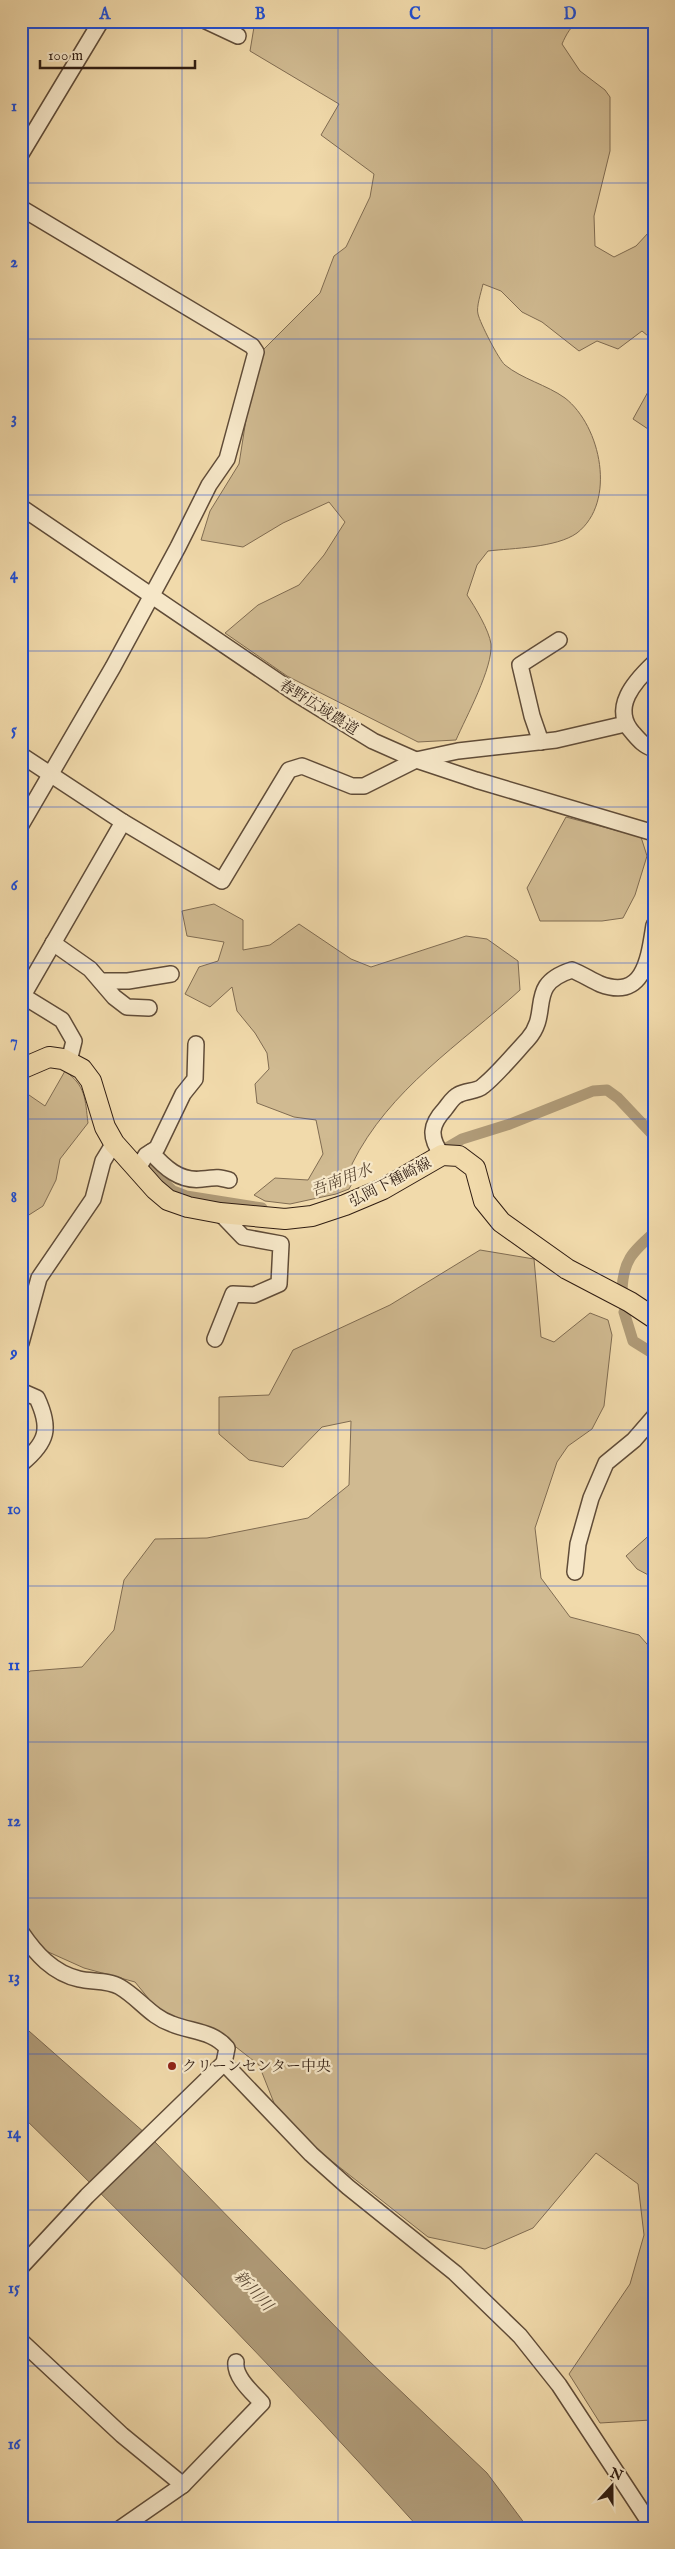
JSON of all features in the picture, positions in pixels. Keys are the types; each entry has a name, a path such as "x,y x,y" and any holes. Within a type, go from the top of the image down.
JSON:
{"main road":[{"name":"弘岡下種崎線","path":"71,1056 91,1081 106,1127 114,1143 144,1160 168,1200 188,1207 220,1213 285,1220 312,1216 345,1206 384,1189 439,1150 459,1156 475,1168 484,1202 501,1222 567,1269 630,1302 654,1318"},
{"path":"21,1069 42,1058 71,1056"}],"street":[{"path":"21,154 101,21"},
{"path":"206,21 238,36"},
{"path":"21,208 252,346 256,352 227,459 209,485 156,599 21,825"},
{"name":"春野広域農道","path":"21,507 339,721 373,741 416,760 476,780 654,833"},
{"path":"542,742 532,716 520,665 559,640"},
{"path":"654,663 632,686 623,707 625,724 645,746 654,749"},
{"path":"21,755 123,822 222,881 289,770 302,766 352,786 364,786 416,760 458,751 542,742 625,724"},
{"path":"71,1056 74,1041 62,1020 22,998 123,822"},
{"path":"439,1150 432,1127 437,1117 458,1095 482,1088 528,1038 536,1028 542,993 548,983 559,974 572,970 600,984 614,988 634,982 642,975 646,965 654,925"},
{"path":"53,943 90,969 114,997 127,1007 149,1008"},
{"path":"101,981 128,981 171,974"},
{"path":"196,1044 195,1079 183,1094 157,1148 144,1160 185,1178 201,1180 214,1176 229,1180"},
{"path":"21,1343 39,1278 93,1199 103,1161 114,1143"},
{"path":"215,1339 233,1294 254,1295 279,1284 281,1244 243,1237 220,1213"},
{"path":"21,1391 37,1398 45,1415 47,1431 34,1453 21,1464"},
{"path":"575,1572 578,1544 592,1498 606,1463 634,1440 654,1417"},
{"path":"21,1932 36,1953 56,1970 78,1978 118,1986 134,1996 158,2018 202,2032 221,2041 227,2048 224,2063 87,2196 21,2267"},
{"path":"224,2063 311,2154 348,2187 455,2273 520,2336 559,2385 653,2528"},
{"path":"21,2341 122,2435 183,2485"},
{"path":"120,2528 183,2485 262,2403 241,2378 235,2367 236,2362"}],"shaded area":[{"path":"255,21 580,21 571,28 562,44 580,71 605,90 610,97 610,151 594,216 595,246 614,257 636,246 649,232 654,231 654,341 642,331 618,349 597,341 579,351 542,322 522,312 501,291 483,284 478,304 479,319 499,356 505,365 512,370 558,393 577,411 588,427 595,445 600,464 600,484 597,503 589,519 577,533 558,542 488,551 477,565 467,595 488,632 491,644 490,654 483,679 456,740 418,742 287,676 225,633 258,605 299,585 324,555 345,522 329,502 283,523 243,547 201,540 210,511 239,464 247,413 261,352 320,293 334,256 346,247 370,197 374,174 321,135 339,104 250,51"},
{"path":"654,381 654,433 633,419"},
{"path":"566,817 641,837 647,856 635,895 623,918 602,921 540,921 527,888"},
{"path":"214,904 243,920 243,950 270,945 299,924 351,959 371,967 466,936 487,939 518,961 520,990 428,1069 386,1113 367,1137 352,1164 356,1176 349,1189 336,1194 290,1204 265,1201 254,1195 275,1178 308,1180 323,1154 316,1120 294,1117 257,1103 255,1084 269,1069 267,1053 255,1033 237,1011 232,987 210,1007 185,994 199,967 218,961 224,942 187,936 182,911"},
{"path":"65,1071 81,1088 85,1100 88,1123 60,1159 56,1180 43,1206 21,1220 21,1097 29,1095 45,1106"},
{"path":"480,1250 534,1259 541,1337 554,1342 590,1313 608,1320 612,1335 604,1406 592,1429 568,1446 557,1462 535,1528 541,1578 570,1617 639,1635 654,1652 654,2418 651,2420 600,2423 569,2374 630,2284 644,2235 638,2184 596,2153 533,2228 485,2249 428,2237 314,2147 276,2108 259,2065 218,2033 167,2021 135,1982 84,1968 35,1946 21,1924 21,1681 30,1671 82,1667 114,1630 124,1580 155,1539 207,1538 308,1518 349,1485 351,1421 322,1427 283,1467 249,1460 219,1434 219,1397 269,1395 293,1350 390,1305"},
{"path":"654,1531 654,1578 637,1569 626,1556"}],"water":[{"name":"新川川","path":"21,2024 154,2141 368,2360 487,2473 528,2528 419,2528 223,2318 21,2115"}],"waterway":[{"name":"吾南用水","path":"438,1153 462,1139 510,1124 593,1091 607,1090 618,1098 654,1136"},
{"name":"吾南用水","path":"145,1165 173,1191 186,1196 262,1208"},
{"name":"吾南用水","path":"622,1291 624,1272 630,1258 654,1233"},
{"name":"吾南用水","path":"624,1312 633,1341 654,1354"}],"place":[{"name":"クリーンセンター中央","path":"172,2066"}]}
